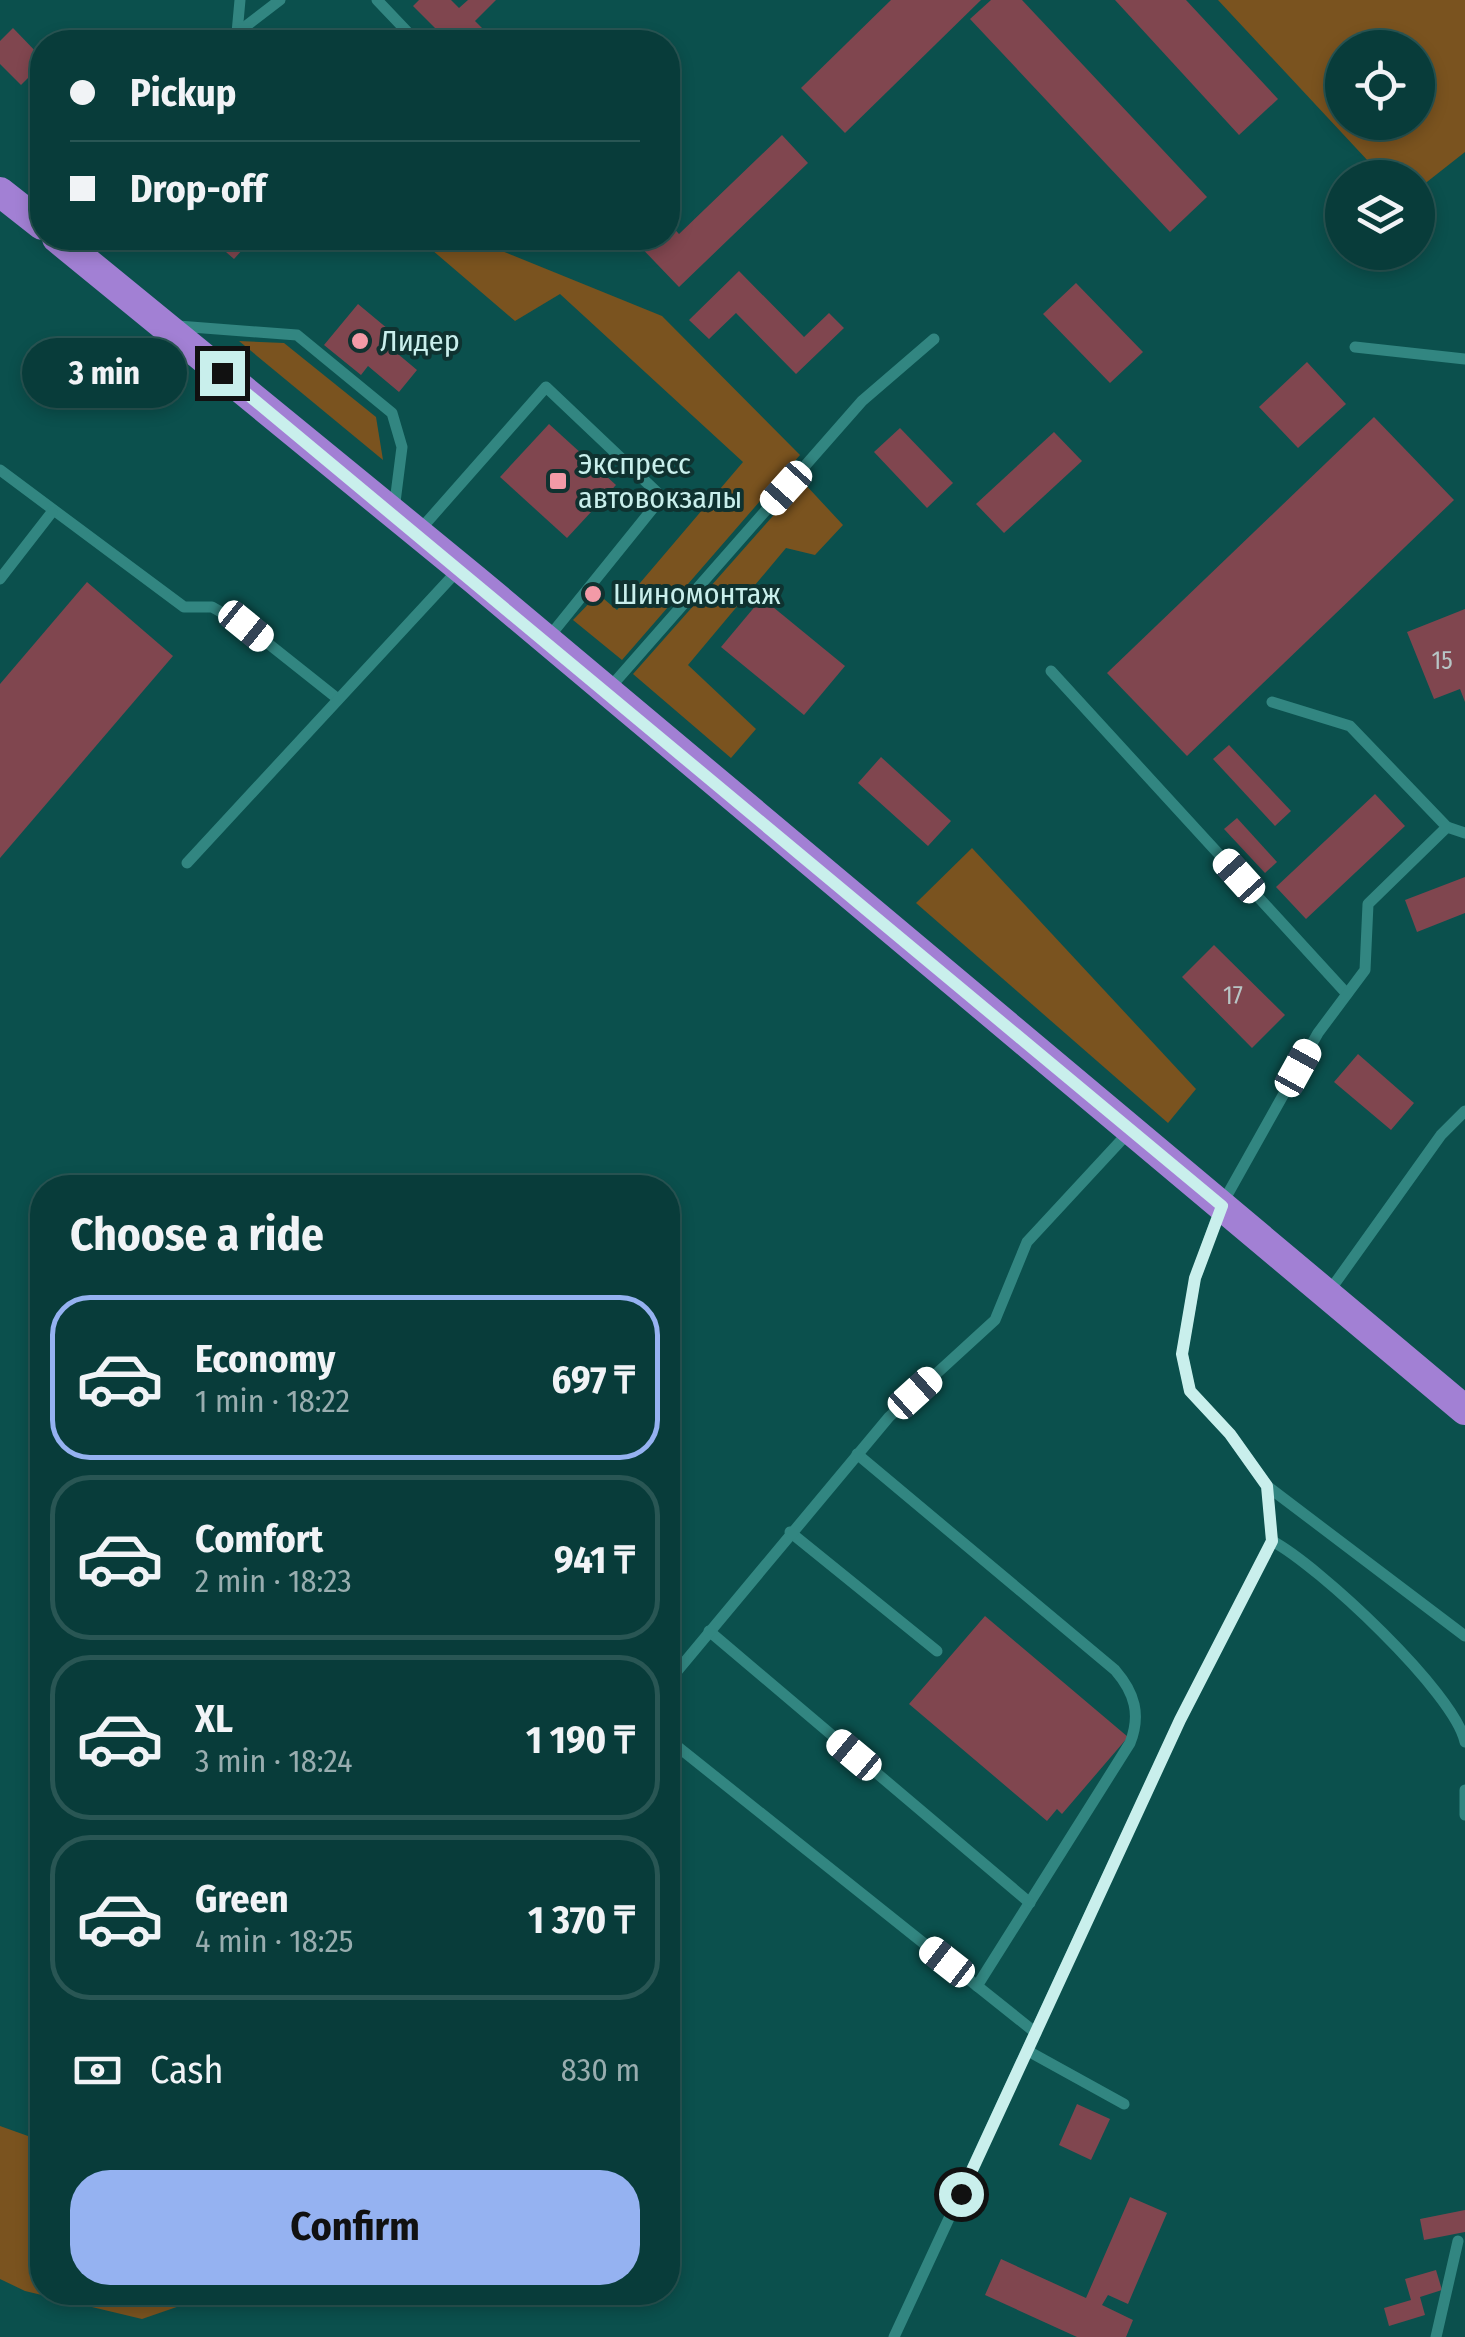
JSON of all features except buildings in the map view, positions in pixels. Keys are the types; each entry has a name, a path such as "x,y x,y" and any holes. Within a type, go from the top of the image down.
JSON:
{"highway":[{"path":"0,192 30,213"},
{"path":"75,250 1464,1408"}],"lane":[{"path":"238,30 240,0"},
{"path":"242,30 280,0"},
{"path":"377,0 406,30"},
{"path":"164,326 297,334 392,413 402,447 394,514"},
{"path":"608,691 862,401 934,340"},
{"path":"1354,347 1465,359"},
{"path":"418,533 546,387 662,497 546,640"},
{"path":"0,470 184,607 212,606 246,626 338,699"},
{"path":"0,579 52,512"},
{"path":"187,863 460,568"},
{"path":"1051,671 1347,994"},
{"path":"1272,702 1350,726 1447,827 1465,833"},
{"path":"1447,827 1368,904 1365,970 1318,1033 1222,1206 1195,1278 1182,1354 1190,1391 1230,1434 1267,1486 1465,1636"},
{"path":"1328,1293 1441,1135 1465,1111"},
{"path":"680,1667 889,1417 995,1320 1027,1242 1131,1130"},
{"path":"857,1454 1115,1670 1132,1696 1136,1727 1130,1743 977,1986"},
{"path":"894,2337 1180,1720 1272,1541 1267,1486"},
{"path":"790,1532 937,1651"},
{"path":"1272,1541 1352,1600 1447,1708 1465,1742"},
{"path":"709,1632 1030,1903"},
{"path":"680,1749 1036,2033"},
{"path":"1465,1790 1465,1815"},
{"path":"1028,2051 1124,2104"},
{"path":"1436,2337 1458,2241"}],"shaded area":[{"path":"1218,0 1465,0 1465,152 1435,176 1435,160 1367,160 1349,140 1435,140 1435,30 1325,30 1325,115"},
{"path":"432,250 501,250 662,316 800,455 622,660 573,620 598,594 617,610 743,462 560,294 515,321"},
{"path":"239,341 284,343 376,417 383,460"},
{"path":"803,482 843,525 815,555 786,548 688,665 756,729 731,758 633,674"},
{"path":"972,848 1196,1089 1168,1123 916,903"},
{"path":"0,2126 30,2137 30,2292 0,2279"},
{"path":"84,2305 183,2305 142,2319"}],"place":[{"name":"Лидер","path":"360,341"},
{"name":"Экспресс автовокзалы","path":"558,481"},
{"name":"Шиномонтаж","path":"593,594"}],"route":[{"path":"222,373 1222,1206 1195,1278 1182,1354 1190,1391 1230,1434 1267,1486 1272,1541 1180,1720 961,2194"}]}
